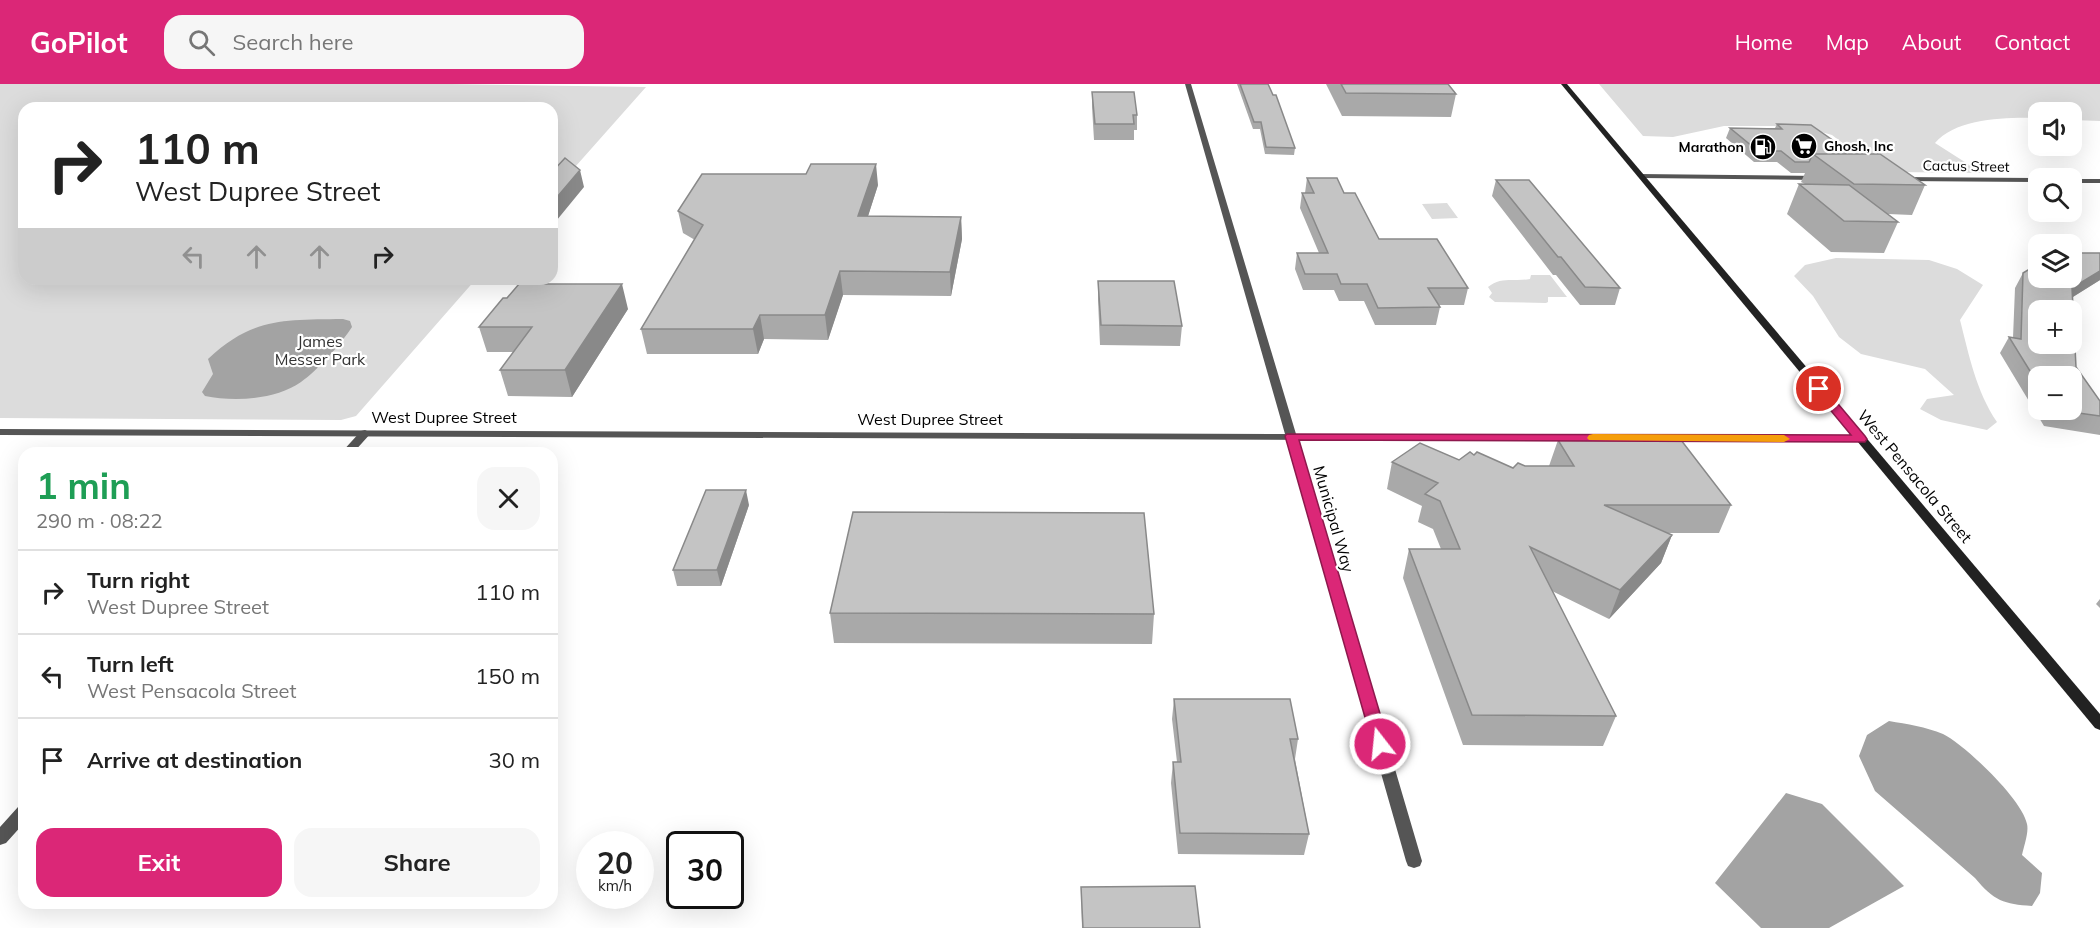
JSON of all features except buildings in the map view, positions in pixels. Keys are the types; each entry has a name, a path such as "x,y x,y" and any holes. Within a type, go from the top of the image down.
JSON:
{"main road":[{"name":"West Pensacola Street","path":"1564,84 2100,724"}],"street":[{"name":"Municipal Way","path":"1188,84 1414,861"},
{"path":"1642,176 1825,178"},
{"name":"Cactus Street","path":"1894,179 2028,180"},
{"path":"2082,181 2100,181"},
{"name":"West Dupree Street","path":"0,432 1860,439"},
{"path":"353,447 365,434"},
{"path":"0,838 18,818"}],"green space":[{"name":"James Messer Park","path":"0,84 451,84 646,87 558,186 558,102 18,102 18,285 471,285 356,416 341,420 0,418"},
{"path":"1599,84 2100,84 2100,121 2082,120 2082,102 2028,102 2028,118 1998,119 1969,124 1956,128 1935,143 1982,173 1896,172 1863,159 1832,135 1800,126 1724,126 1673,137 1643,136"},
{"path":"1447,203 1458,218 1432,219 1422,204"},
{"path":"1836,258 1929,260 1957,269 1983,285 1960,320 1978,385 1997,422 1987,430 1941,420 1920,409 1927,399 1954,395 1925,369 1861,354 1839,337 1813,296 1794,276 1805,265"},
{"path":"1531,275 1550,275 1567,297 1548,297 1546,303 1495,302 1489,297 1492,293 1488,287 1493,284 1503,280 1530,279"}],"shaded area":[{"path":"343,319 350,321 352,327 347,334 315,371 291,388 267,396 241,399 216,398 205,396 202,392 213,374 208,359 240,335 255,328 287,321"},
{"path":"1889,721 1930,729 1953,740 1978,761 2015,801 2027,824 2022,855 2042,873 2040,893 2032,906 2000,900 1988,892 1875,791 1859,756 1867,735"},
{"path":"1786,793 1822,804 1904,886 1829,928 1761,928 1715,883"}],"slow traffic":[{"path":"1593,438 1784,439"}],"place":[{"name":"Ghosh, Inc","path":"1804,146"},
{"name":"Marathon","path":"1763,147"}],"route":[{"path":"1380,744 1292,436 1860,439 1819,389"}]}
